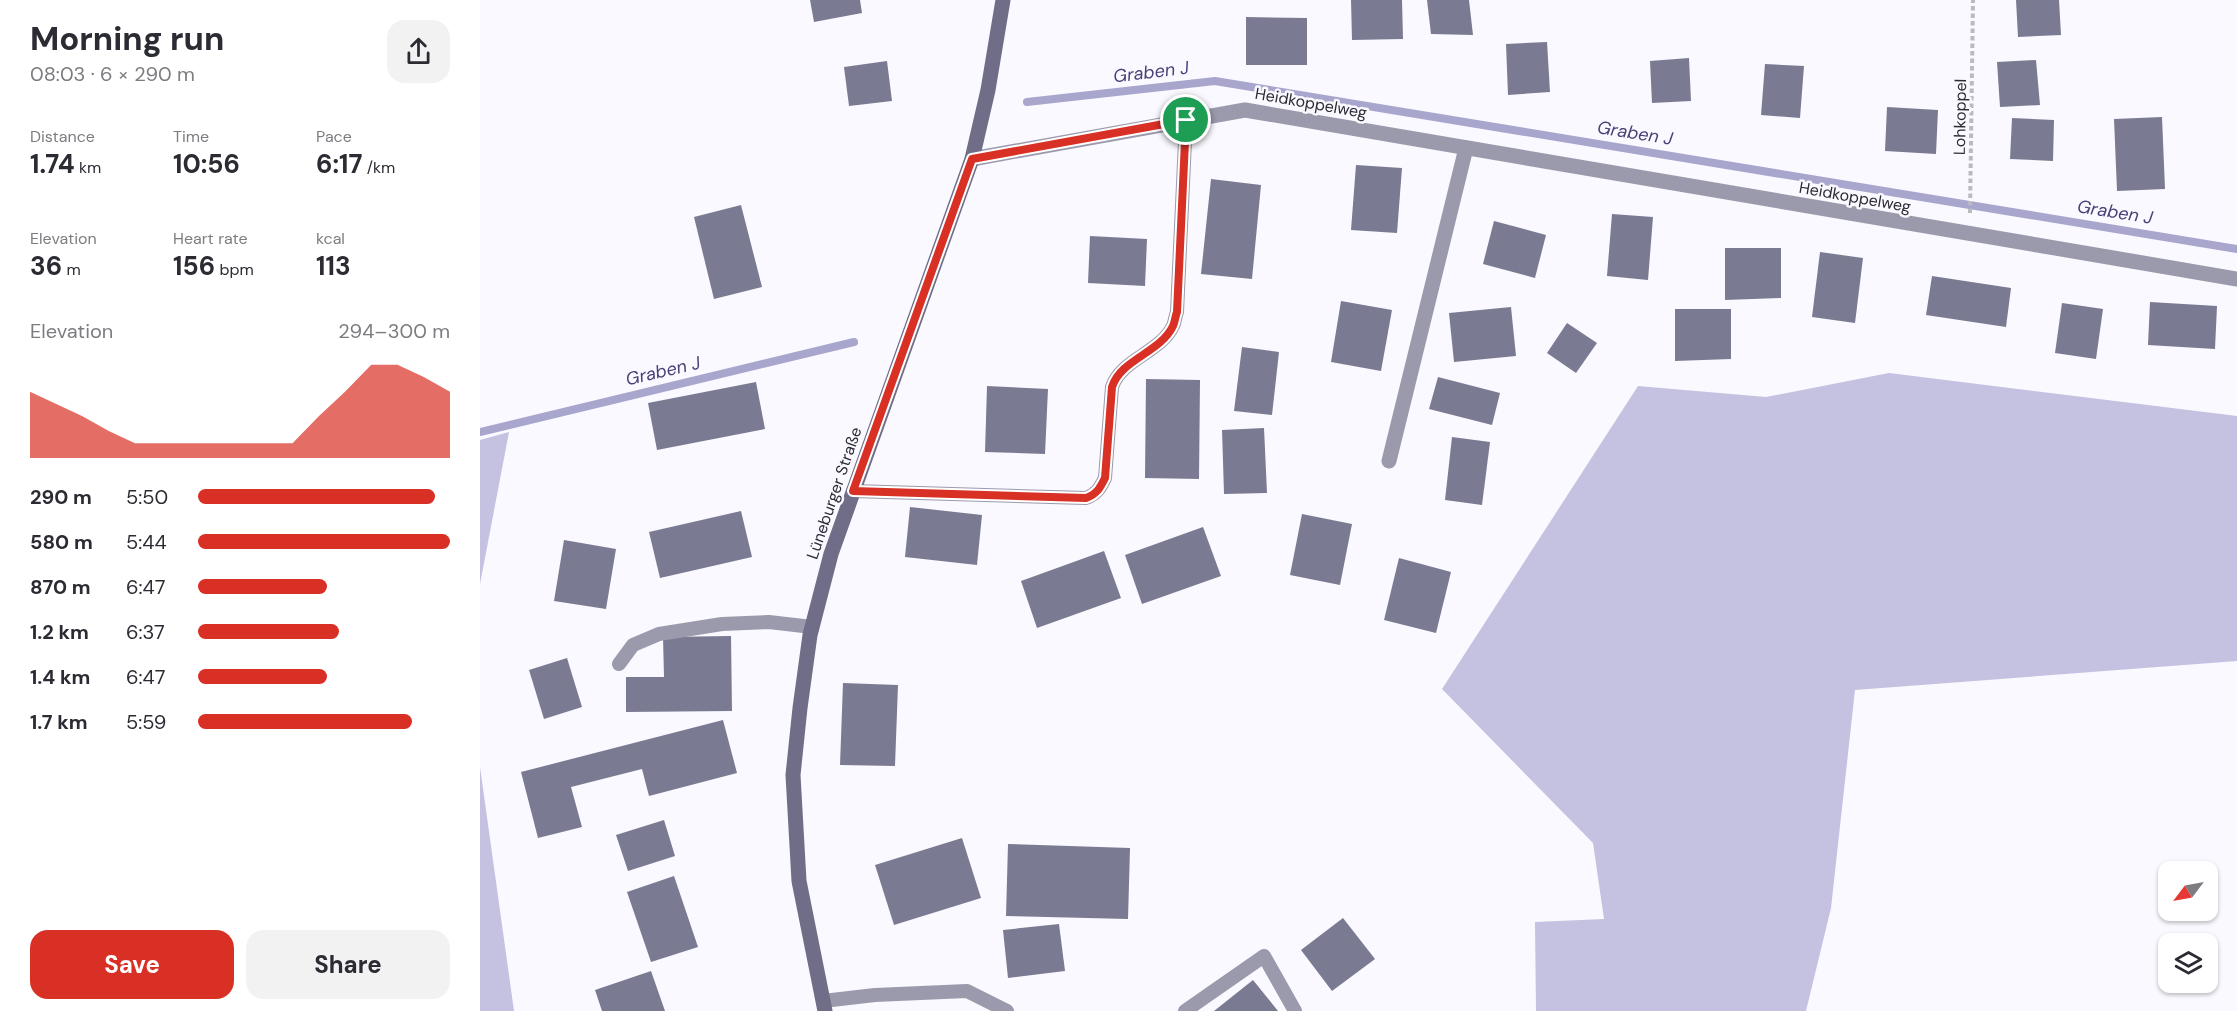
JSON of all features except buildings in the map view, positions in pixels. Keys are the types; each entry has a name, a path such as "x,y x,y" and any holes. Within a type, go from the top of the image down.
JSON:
{"main road":[{"name":"Lüneburger Straße","path":"824,1006 799,881 793,775 812,627 831,554 972,159 988,90 1003,0"}],"street":[{"name":"Heidkoppelweg","path":"972,159 1245,110 2237,279"},
{"path":"1389,461 1466,148"}],"lane":[{"path":"853,491 1086,498 1094,495 1105,478 1112,387 1115,377 1164,338 1173,327 1177,312 1186,120"},
{"path":"619,664 633,645 659,634 722,624 757,622 812,627"},
{"path":"1185,1011 1264,956 1295,1011"},
{"path":"824,1006 875,995 967,991 1007,1011"}],"path":[{"name":"Lohkoppel","path":"1969,234 1973,0"}],"shaded area":[{"path":"1889,373 2237,416 2237,661 1855,690 1831,908 1806,1011 1536,1011 1535,922 1604,919 1593,843 1442,689 1638,386 1766,397"},
{"path":"509,432 480,584 480,440"},
{"path":"480,767 514,1011 480,1011"}],"waterway":[{"name":"Graben J","path":"1027,102 1215,81 2237,249"},
{"name":"Graben J","path":"480,432 854,342"}],"route":[{"path":"1186,120 1177,312 1173,327 1164,338 1115,377 1112,387 1105,478 1094,495 1086,498 853,491 972,159 1186,120"}]}
